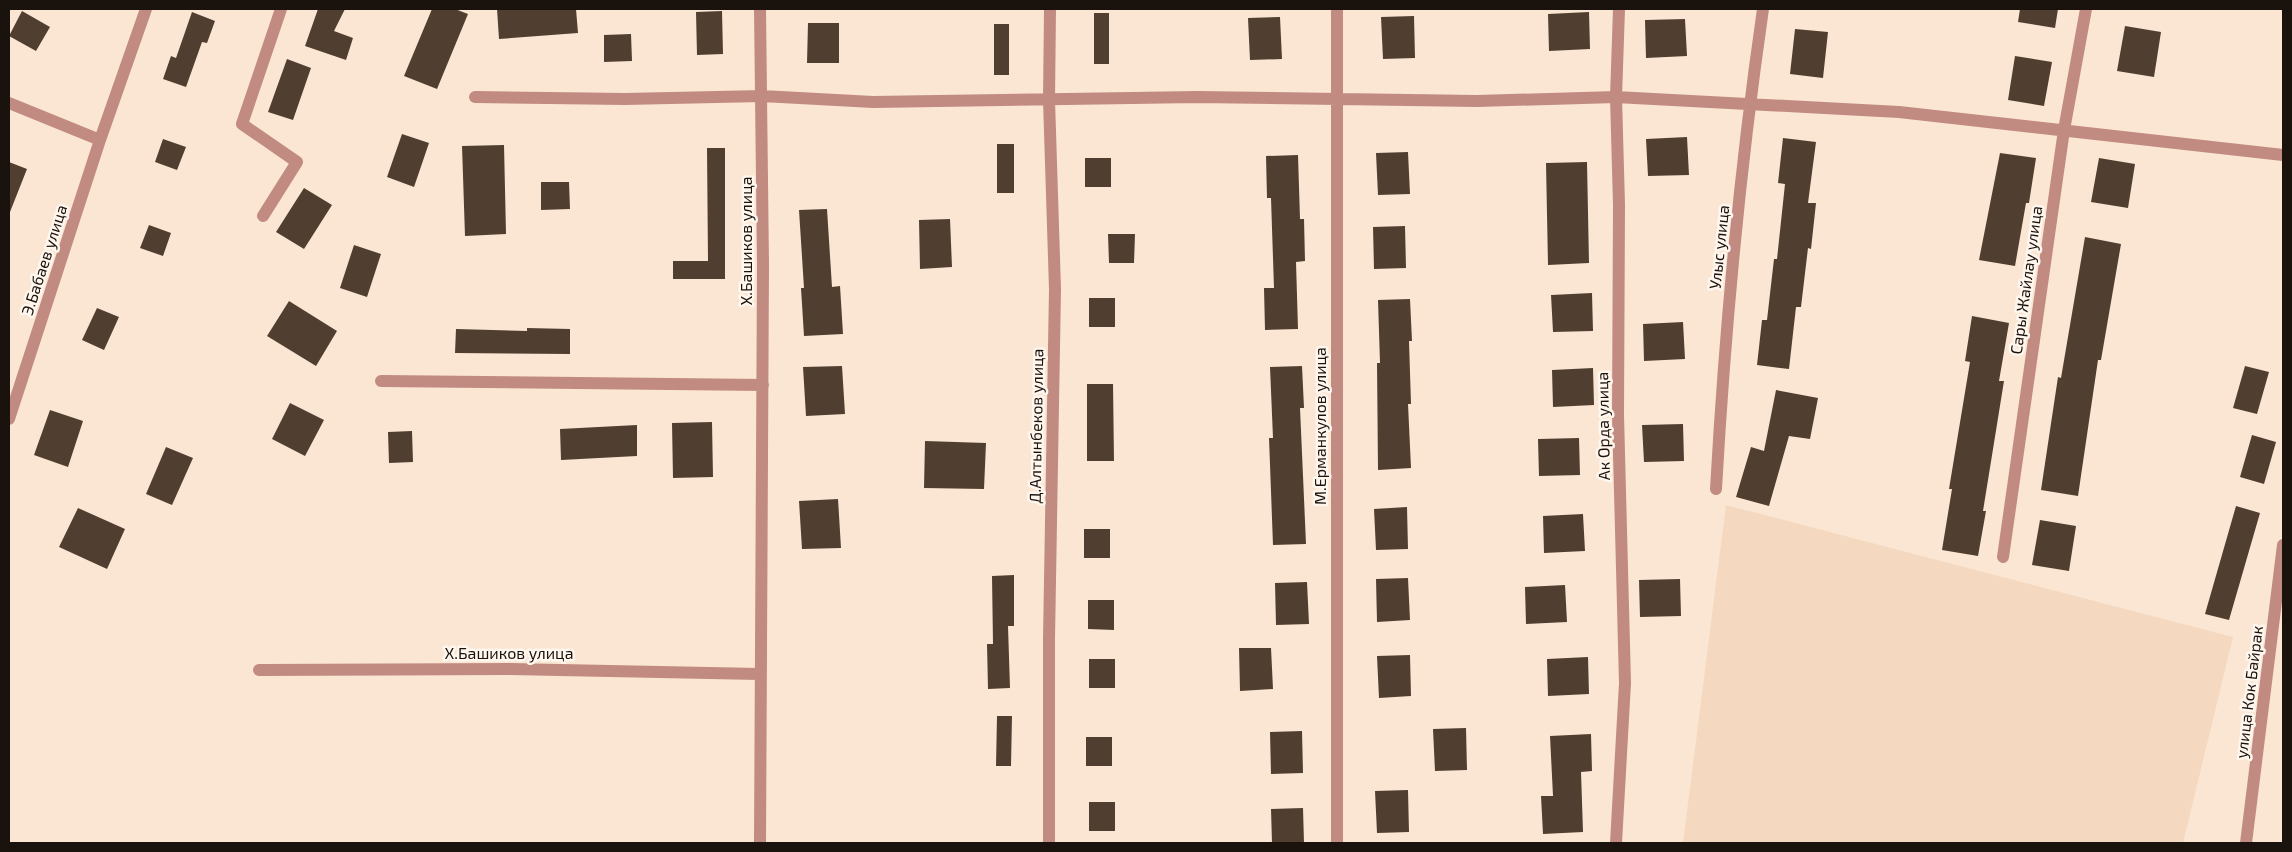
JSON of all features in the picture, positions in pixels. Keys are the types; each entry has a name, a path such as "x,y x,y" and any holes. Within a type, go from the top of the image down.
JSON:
{"street":[{"name":"Э.Бабаев улица","path":"9,418 100,140 146,9"},
{"path":"263,216 296,162 242,124 281,9"},
{"name":"Х.Башиков улица","path":"760,9 763,385 759,674 762,783 760,843"},
{"name":"Д.Алтынбеков улица","path":"1049,843 1049,639 1055,289 1049,100 1050,9"},
{"name":"М.Ерманкулов улица","path":"1337,9 1337,843"},
{"name":"Ак Орда улица","path":"1616,843 1625,683 1618,415 1619,205 1616,97 1619,9"},
{"name":"Улыс улица","path":"1716,489 1723,359 1750,105 1764,9"},
{"name":"Сары Жайлау улица","path":"2003,557 2064,130 2086,9"},
{"path":"474,97 625,99 762,96 873,102 1197,97 1338,101 1477,101 1616,97 1899,112 2283,155"},
{"path":"9,103 100,140"},
{"path":"381,381 763,385"},
{"name":"улица Кок Байрак","path":"2246,843 2283,545"},
{"name":"Х.Башиков улица","path":"259,670 510,669 759,674"}],"shaded area":[{"path":"1726,505 2233,637 2183,843 1683,843"}],"building":[{"path":"318,9 345,9 334,31 353,38 346,60 305,46"},
{"path":"432,9 455,9 468,14 437,89 404,76"},
{"path":"497,9 576,9 578,33 499,39"},
{"path":"2020,9 2058,9 2055,28 2018,22"},
{"path":"22,11 50,27 36,51 9,36"},
{"path":"722,11 723,54 697,55 696,12"},
{"path":"192,12 215,21 207,43 202,42 186,87 163,79 171,56 176,58"},
{"path":"1589,12 1590,49 1549,51 1548,14"},
{"path":"1094,13 1109,13 1109,64 1094,64"},
{"path":"1414,16 1415,58 1383,59 1381,17"},
{"path":"1280,17 1282,59 1250,60 1248,18"},
{"path":"1685,19 1687,56 1646,58 1645,20"},
{"path":"808,23 839,23 839,63 807,63"},
{"path":"994,24 1009,24 1009,75 994,75"},
{"path":"2125,26 2161,32 2154,77 2117,71"},
{"path":"1795,29 1828,32 1823,78 1790,74"},
{"path":"631,34 632,61 604,62 604,35"},
{"path":"2015,56 2052,62 2044,106 2008,100"},
{"path":"287,59 311,68 293,120 268,112"},
{"path":"402,134 429,143 414,187 387,177"},
{"path":"1687,137 1689,175 1648,176 1646,139"},
{"path":"1783,138 1816,142 1808,203 1816,203 1811,249 1808,248 1801,307 1796,307 1789,369 1757,365 1762,320 1767,320 1774,259 1777,259 1785,184 1778,183"},
{"path":"163,139 186,147 177,170 155,162"},
{"path":"997,144 1014,144 1014,193 997,193"},
{"path":"504,145 506,234 465,236 462,146"},
{"path":"707,148 725,148 725,279 673,279 673,261 708,261"},
{"path":"1408,152 1410,194 1378,195 1376,153"},
{"path":"2000,153 2036,158 2029,203 2026,203 2015,266 1979,260"},
{"path":"1298,155 1300,219 1304,219 1305,261 1296,262 1298,329 1265,330 1264,288 1274,288 1271,198 1267,198 1266,156"},
{"path":"1085,158 1111,158 1111,187 1085,187"},
{"path":"2099,158 2135,164 2128,208 2091,202"},
{"path":"9,162 27,169 10,212 9,212"},
{"path":"1587,162 1589,263 1548,265 1546,163"},
{"path":"541,182 569,182 570,209 541,210"},
{"path":"304,188 332,205 304,249 276,232"},
{"path":"827,209 832,287 840,286 843,334 804,336 801,288 804,288 799,210"},
{"path":"950,219 952,267 920,269 919,220"},
{"path":"149,225 171,233 163,256 140,248"},
{"path":"1405,226 1406,268 1374,269 1373,227"},
{"path":"1108,234 1135,234 1134,263 1109,263"},
{"path":"2085,237 2121,244 2101,360 2098,360 2078,496 2041,490 2058,377 2061,378"},
{"path":"354,245 381,254 367,297 340,288"},
{"path":"1592,293 1593,331 1553,332 1551,295"},
{"path":"1089,298 1115,298 1115,327 1089,327"},
{"path":"1410,299 1412,341 1409,341 1411,404 1408,404 1411,468 1378,470 1377,363 1380,363 1378,300"},
{"path":"289,301 337,331 316,366 267,336"},
{"path":"97,308 119,317 104,350 82,340"},
{"path":"1972,316 2009,323 1999,381 2004,381 1983,511 1986,511 1978,556 1942,550 1952,489 1949,489 1970,362 1965,361"},
{"path":"1683,322 1685,359 1644,361 1643,324"},
{"path":"527,328 570,329 570,354 455,353 456,329 527,331"},
{"path":"842,366 845,414 806,416 803,367"},
{"path":"1302,366 1304,408 1300,408 1306,544 1273,545 1269,438 1273,438 1270,367"},
{"path":"2245,366 2269,372 2257,414 2233,408"},
{"path":"1593,368 1594,405 1553,407 1552,370"},
{"path":"1087,384 1113,384 1114,461 1087,461"},
{"path":"1776,390 1818,398 1810,439 1789,436 1769,506 1736,497 1751,447 1764,451"},
{"path":"290,403 324,420 305,456 272,439"},
{"path":"50,410 83,421 68,467 34,455"},
{"path":"712,422 713,477 673,478 672,423"},
{"path":"1683,424 1684,461 1644,462 1642,425"},
{"path":"637,425 637,456 561,460 560,429"},
{"path":"412,431 413,462 389,463 388,432"},
{"path":"2252,435 2276,442 2264,484 2240,477"},
{"path":"1579,438 1580,475 1539,476 1538,439"},
{"path":"925,441 986,443 984,489 924,488"},
{"path":"166,447 193,458 172,505 146,494"},
{"path":"838,499 841,548 802,549 799,501"},
{"path":"2236,506 2260,513 2229,620 2205,614"},
{"path":"1407,507 1408,549 1376,550 1374,509"},
{"path":"78,508 125,529 107,569 59,547"},
{"path":"1583,514 1585,551 1544,553 1543,516"},
{"path":"2040,520 2076,526 2069,571 2032,565"},
{"path":"1084,529 1110,529 1110,558 1084,558"},
{"path":"1014,575 1014,626 1008,626 1010,688 988,689 987,644 993,644 992,576"},
{"path":"1408,578 1410,620 1377,622 1376,579"},
{"path":"1680,579 1681,616 1640,617 1639,580"},
{"path":"1307,582 1309,624 1276,625 1275,583"},
{"path":"1565,585 1567,622 1526,624 1525,587"},
{"path":"1088,600 1114,600 1114,630 1088,629"},
{"path":"1239,648 1271,648 1273,689 1240,691"},
{"path":"1410,655 1411,696 1379,698 1377,656"},
{"path":"1588,657 1589,694 1548,696 1547,659"},
{"path":"1089,659 1115,659 1115,688 1089,688"},
{"path":"997,716 1012,716 1011,766 996,766"},
{"path":"1466,728 1467,770 1435,771 1433,729"},
{"path":"1302,731 1303,773 1271,774 1270,732"},
{"path":"1591,734 1592,771 1581,772 1583,832 1543,834 1541,796 1553,796 1550,736"},
{"path":"1086,737 1112,737 1112,766 1086,766"},
{"path":"1408,790 1409,832 1377,833 1375,791"},
{"path":"1089,802 1115,802 1115,831 1089,831"},
{"path":"1303,808 1304,843 1272,843 1271,809"}]}
